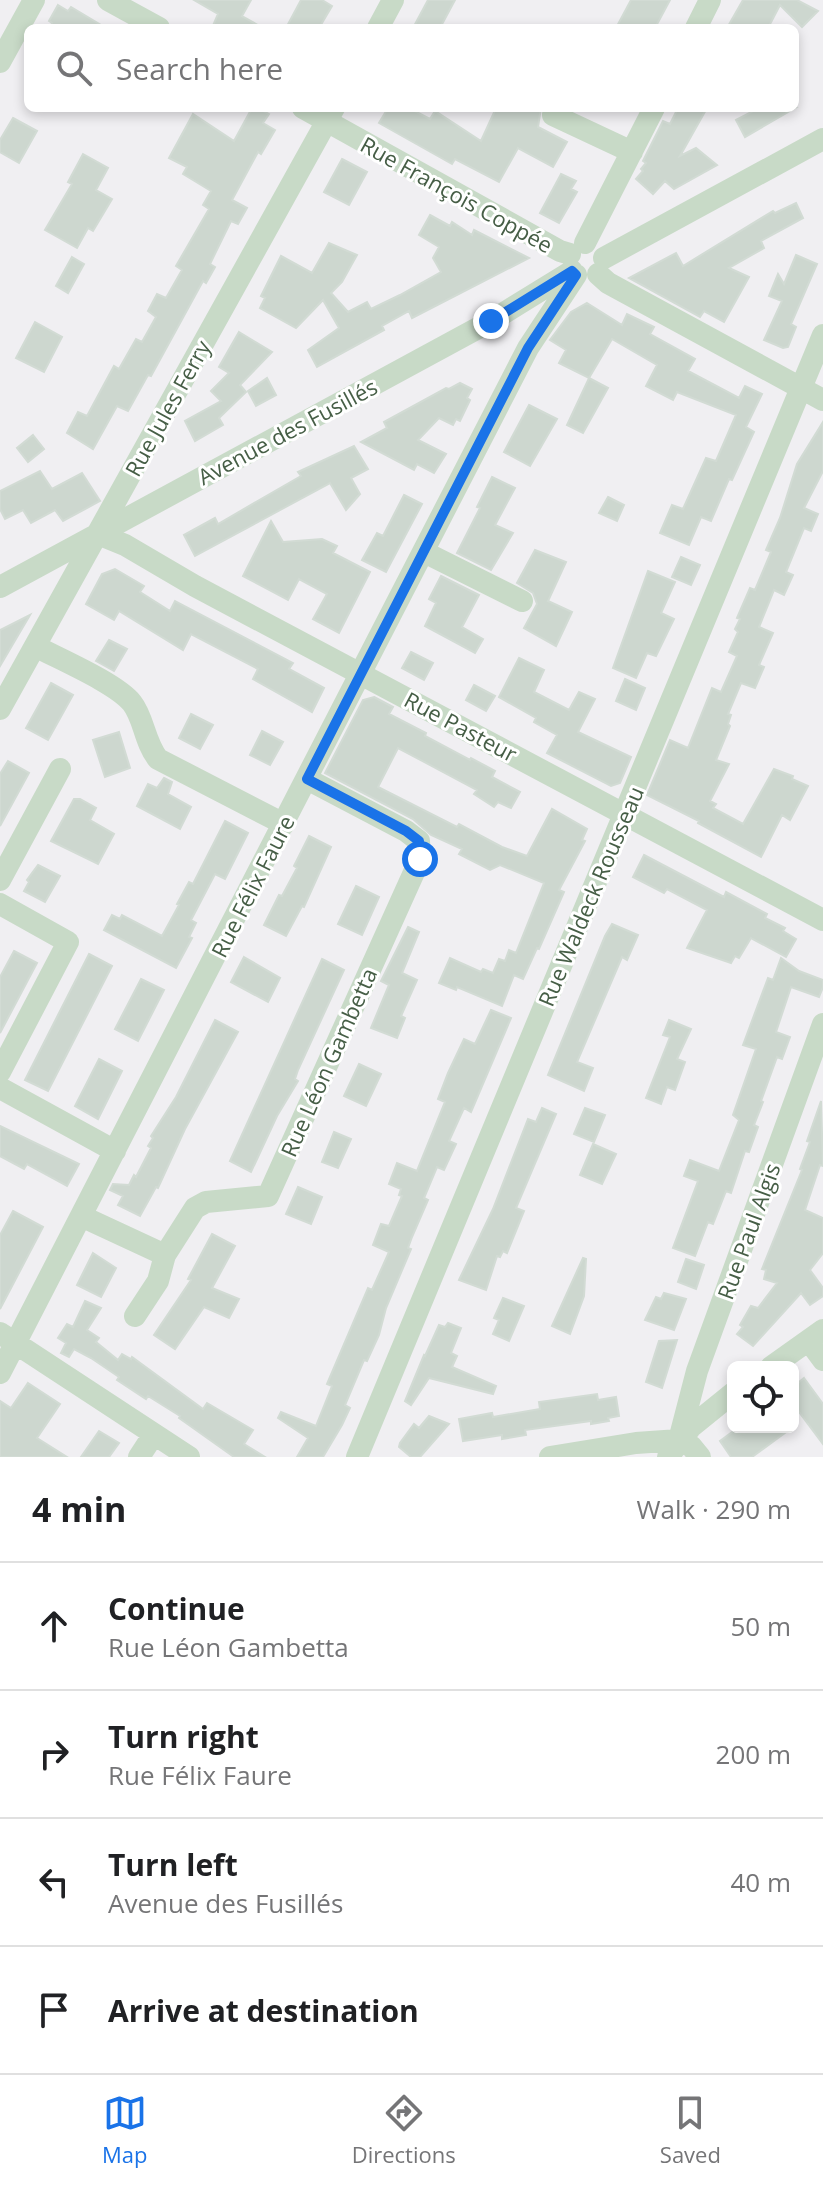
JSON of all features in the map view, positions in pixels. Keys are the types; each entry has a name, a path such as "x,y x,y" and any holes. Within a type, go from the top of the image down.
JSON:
{"street":[{"path":"0,62 34,0"},
{"path":"108,0 152,24"},
{"path":"380,24 393,0"},
{"path":"698,24 710,0"},
{"name":"Rue Félix Faure","path":"0,1373 8,1338 81,1216 528,348 584,263 652,112"},
{"name":"Rue François Coppée","path":"330,114 584,263 608,283 823,400"},
{"name":"Rue Jules Ferry","path":"0,709 330,114"},
{"path":"553,115 632,152"},
{"name":"Avenue des Fusillés","path":"0,587 503,314 584,263 823,139"},
{"name":"Rue Waldeck Rousseau","path":"357,1457 823,335"},
{"name":"Rue Pasteur","path":"98,534 125,545 195,586 823,920"},
{"path":"424,552 522,601"},
{"path":"35,646 122,693 134,705 148,746 158,759 284,824"},
{"path":"0,880 60,769"},
{"name":"Rue Léon Gambetta","path":"165,1255 195,1208 206,1202 268,1196 420,859 419,841 406,831 307,779"},
{"path":"0,904 68,942 0,1072"},
{"name":"Rue Paul Algis","path":"674,1448 697,1371 823,1024"},
{"path":"0,1088 115,1151"},
{"path":"81,1216 165,1255 158,1281 135,1316"},
{"path":"779,1361 816,1335 823,1360"},
{"path":"8,1338 189,1457"},
{"path":"674,1448 691,1427 727,1398"},
{"path":"139,1457 154,1434"},
{"path":"550,1457 636,1443 674,1448 691,1446 700,1457"}],"building":[{"path":"194,0 251,0 242,16 256,24 214,24 218,14"},
{"path":"301,0 322,0 332,6 321,24 288,24"},
{"path":"428,0 455,0 442,24 415,24"},
{"path":"631,0 670,0 657,24 618,24"},
{"path":"743,0 797,0 818,11 802,27 780,5 770,24 729,24"},
{"path":"58,5 68,11 71,7 99,24 51,24 49,21"},
{"path":"250,112 269,114 263,123 275,130 261,154 258,152 232,200 247,208 238,224 231,221 210,264 215,267 206,283 203,281 151,376 148,375 128,411 117,406 93,449 67,433 78,412 87,416 114,366 119,369 136,339 142,342 156,317 148,311 157,294 166,298 182,270 176,266 209,209 203,205 211,191 183,174 187,167 169,158 193,114 234,141"},
{"path":"386,112 417,112 430,119 437,112 481,141 494,112 540,112 538,127 567,142 553,167 518,148 499,182 455,159 452,164 379,123"},
{"path":"676,112 705,112 680,156 696,148 717,165 674,189 665,181 653,194 636,179 643,171 641,169 646,163 643,161 663,121 670,124"},
{"path":"751,112 788,112 745,137 736,120"},
{"path":"13,118 37,131 19,163 0,152 0,140"},
{"path":"83,154 108,168 96,190 112,199 93,231 88,228 77,248 45,230 72,184 68,182"},
{"path":"342,159 367,172 349,205 324,192"},
{"path":"561,174 576,181 571,189 577,192 559,223 540,213"},
{"path":"796,203 803,218 761,241 764,248 729,268 749,277 724,322 704,311 700,317 629,278 676,253 683,266 773,211 775,213"},
{"path":"430,215 450,226 452,222 472,235 474,230 529,258 412,318 409,311 382,326 384,330 317,367 308,350 339,328 323,300 296,328 260,308 265,298 261,296 281,256 312,273 329,243 357,255 342,282 331,293 348,312 367,302 371,309 400,295 441,272 433,258 439,247 419,235"},
{"path":"796,255 817,264 791,324 796,327 788,347 783,348 764,340 782,301 769,296 778,274 784,284"},
{"path":"72,257 84,264 68,293 56,286"},
{"path":"587,303 622,325 627,314 654,327 650,334 695,359 688,371 739,398 745,386 762,394 746,427 754,432 732,480 729,479 711,521 701,517 689,545 660,533 672,505 683,509 706,458 716,461 736,415 677,392 673,400 646,386 657,365 612,339 589,378 559,363 566,350 550,340 571,312"},
{"path":"35,322 62,337 44,372 16,358"},
{"path":"239,332 272,352 240,385 246,392 219,418 223,425 195,441 185,421 221,401 211,391 229,373 219,367"},
{"path":"267,378 276,395 256,406 248,391"},
{"path":"589,378 608,388 583,433 567,425"},
{"path":"460,383 472,389 460,421 456,419 453,425 439,418 418,440 446,454 434,473 417,464 414,470 361,442 387,428 384,422"},
{"path":"529,405 557,419 530,466 504,452"},
{"path":"823,422 823,471 804,508 818,514 811,531 804,528 786,572 793,575 784,595 774,590 759,627 773,633 759,665 764,667 755,688 741,683 728,714 731,715 730,726 716,760 729,764 710,801 716,804 713,808 743,824 774,769 808,786 790,820 782,815 761,857 647,795 670,740 688,748 712,688 721,692 737,656 729,652 738,632 735,629 740,619 737,618 750,588 755,590 771,552 766,550 797,464"},
{"path":"33,435 44,449 28,462 17,448"},
{"path":"354,446 368,469 351,478 360,494 346,510 330,483 195,556 184,535 215,518 218,524 301,476 298,472"},
{"path":"40,471 52,489 82,473 100,501 63,521 55,510 31,523 23,510 5,519 0,509 0,491"},
{"path":"492,477 515,488 495,525 513,533 491,570 457,553"},
{"path":"404,495 422,504 386,572 362,560 377,533 383,536"},
{"path":"608,497 624,505 617,521 599,513"},
{"path":"271,521 283,542 322,539 337,546 333,553 370,572 339,633 313,619 327,594 299,579 288,600 243,576"},
{"path":"535,550 566,562 548,601 572,612 556,646 524,628 537,604 533,593 517,583"},
{"path":"681,557 700,565 691,585 672,577"},
{"path":"115,569 144,586 140,592 170,611 175,601 293,663 289,669 324,688 312,712 253,679 258,669 191,634 183,650 119,611 114,620 86,604 102,574"},
{"path":"648,571 675,582 661,613 674,619 656,656 647,653 636,678 613,668"},
{"path":"441,576 479,595 462,627 483,639 475,653 425,626 436,603 429,599"},
{"path":"30,615 0,666 0,630"},
{"path":"109,640 127,649 114,671 96,661"},
{"path":"411,652 433,663 424,680 402,668"},
{"path":"519,658 544,670 534,692 569,710 579,692 595,699 578,732 631,757 620,783 611,786 547,753 557,735 534,722 536,718 499,697"},
{"path":"625,679 645,688 636,710 616,701"},
{"path":"51,683 73,695 48,740 26,728"},
{"path":"474,685 495,696 486,711 466,700"},
{"path":"374,697 393,707 389,714 495,771 492,777 520,792 511,808 498,802 494,807 474,794 477,790 398,748 378,787 457,827 459,824 502,847 527,856 552,809 587,829 582,840 585,841 559,890 564,892 539,949 523,979 514,975 502,1006 457,987 456,990 439,983 450,958 481,972 483,969 493,973 499,959 505,961 509,950 516,953 544,883 500,865 490,870 459,854 462,849 431,835 413,819 325,773 363,700"},
{"path":"191,714 213,725 200,749 179,738"},
{"path":"262,731 283,742 270,765 250,755"},
{"path":"119,732 130,768 105,777 93,740"},
{"path":"8,761 29,773 0,826 0,774"},
{"path":"164,778 172,782 168,794 191,807 180,829 137,806 148,784 157,788"},
{"path":"74,799 96,808 90,820 114,834 98,864 51,841"},
{"path":"225,821 248,833 225,879 215,874 191,920 196,923 189,937 192,938 176,968 104,930 112,915 120,919 122,915 162,936"},
{"path":"309,836 331,847 304,907 286,936 264,925 297,868 294,866"},
{"path":"644,855 724,897 726,892 767,914 765,918 785,928 783,931 796,939 786,957 751,938 739,958 735,956 731,963 687,948 707,910 667,889 664,893 633,877"},
{"path":"38,865 60,876 45,902 24,891 29,882 27,880"},
{"path":"356,886 379,897 362,935 338,924"},
{"path":"612,924 638,935 627,960 622,957 577,1062 593,1068 584,1091 548,1075"},
{"path":"408,927 419,932 402,973 417,980 401,1016 405,1018 397,1038 371,1028 389,985 381,981"},
{"path":"14,951 37,963 0,1033 0,977"},
{"path":"89,954 112,966 48,1091 25,1080"},
{"path":"244,957 280,978 268,1002 231,982"},
{"path":"781,958 799,971 823,980 823,987 819,997 791,987 776,1032 790,1037 782,1059 777,1057 761,1101 754,1125 758,1127 749,1152 745,1151 731,1193 726,1191 713,1224 708,1222 695,1256 673,1248 698,1181 684,1176 690,1160 719,1171 739,1120 733,1115 756,1049 743,1045 768,978 773,980"},
{"path":"322,959 344,970 298,1070 295,1079 298,1081 277,1116 251,1172 230,1161"},
{"path":"141,979 164,990 138,1041 115,1029"},
{"path":"491,1010 511,1018 471,1112 464,1108 449,1141 456,1144 444,1170 437,1167 424,1198 428,1200 386,1308 379,1335 367,1361 364,1360 345,1405 350,1408 323,1457 297,1457 308,1438 278,1418 281,1412 316,1426 332,1386 327,1384 368,1288 372,1290 389,1252 373,1245 381,1224 389,1226 402,1196 399,1195 401,1189 389,1184 397,1163 417,1171 445,1102 438,1099 448,1073 464,1039 475,1044"},
{"path":"215,1020 238,1032 185,1129 158,1188 140,1216 118,1205 123,1196 110,1190 113,1184 129,1185 134,1175 136,1177 151,1148 148,1146 153,1138 151,1136 176,1097"},
{"path":"669,1020 691,1029 677,1059 685,1062 675,1090 667,1087 661,1104 646,1098 670,1037 663,1035"},
{"path":"99,1059 122,1071 98,1119 75,1106"},
{"path":"359,1064 381,1074 366,1106 344,1096"},
{"path":"821,1101 823,1166 820,1165 805,1210 823,1218 823,1253 810,1270 823,1288 823,1296 810,1305 801,1293 753,1346 737,1334 751,1306 758,1308 777,1283 764,1279 766,1270 762,1269 802,1170 810,1142 807,1141"},
{"path":"542,1108 556,1114 516,1208 524,1211 507,1253 503,1251 500,1257 497,1256 486,1290 459,1280 493,1209 528,1119 536,1122"},
{"path":"585,1108 605,1115 594,1142 574,1134"},
{"path":"0,1126 79,1164 67,1186 27,1164 24,1169 0,1156"},
{"path":"334,1132 351,1139 338,1168 322,1162"},
{"path":"593,1144 616,1154 602,1184 580,1175"},
{"path":"298,1187 322,1197 311,1224 286,1214"},
{"path":"13,1211 43,1227 0,1309 0,1235"},
{"path":"212,1234 235,1246 212,1288 239,1299 229,1318 204,1307 175,1349 154,1335 191,1280 188,1279"},
{"path":"93,1253 116,1268 101,1297 77,1285"},
{"path":"583,1258 586,1259 584,1296 570,1334 552,1326"},
{"path":"686,1259 704,1265 696,1289 678,1282"},
{"path":"664,1293 686,1299 674,1330 645,1320 656,1297 661,1299"},
{"path":"503,1298 524,1306 509,1341 493,1334 499,1320 494,1318"},
{"path":"85,1301 101,1308 87,1330 99,1338 96,1342 118,1360 122,1354 132,1357 203,1409 207,1403 253,1430 244,1444 265,1457 234,1457 180,1416 117,1380 119,1377 91,1358 74,1349 69,1357 61,1353 66,1343 58,1338 67,1324 73,1327"},
{"path":"448,1323 461,1328 451,1353 457,1356 452,1367 496,1386 493,1394 429,1378 411,1405 405,1401 424,1355 439,1325 445,1327"},
{"path":"677,1340 662,1388 646,1382 659,1341"},
{"path":"804,1378 823,1404 823,1444 799,1412 799,1382"},
{"path":"28,1383 60,1404 37,1438 67,1457 0,1457 0,1401 11,1408"},
{"path":"597,1394 598,1400 616,1397 619,1416 591,1424 591,1421 525,1430 526,1435 502,1439 502,1435 463,1441 459,1419 540,1409 539,1402"},
{"path":"429,1416 449,1424 420,1457 411,1457 399,1447 400,1443 414,1424 419,1428"},
{"path":"99,1431 119,1443 109,1457 81,1457"},
{"path":"731,1433 785,1433 752,1457 731,1457 720,1441"}],"route":[{"path":"420,859 419,841 406,831 307,779 528,348 576,275 572,271 491,321"}]}
